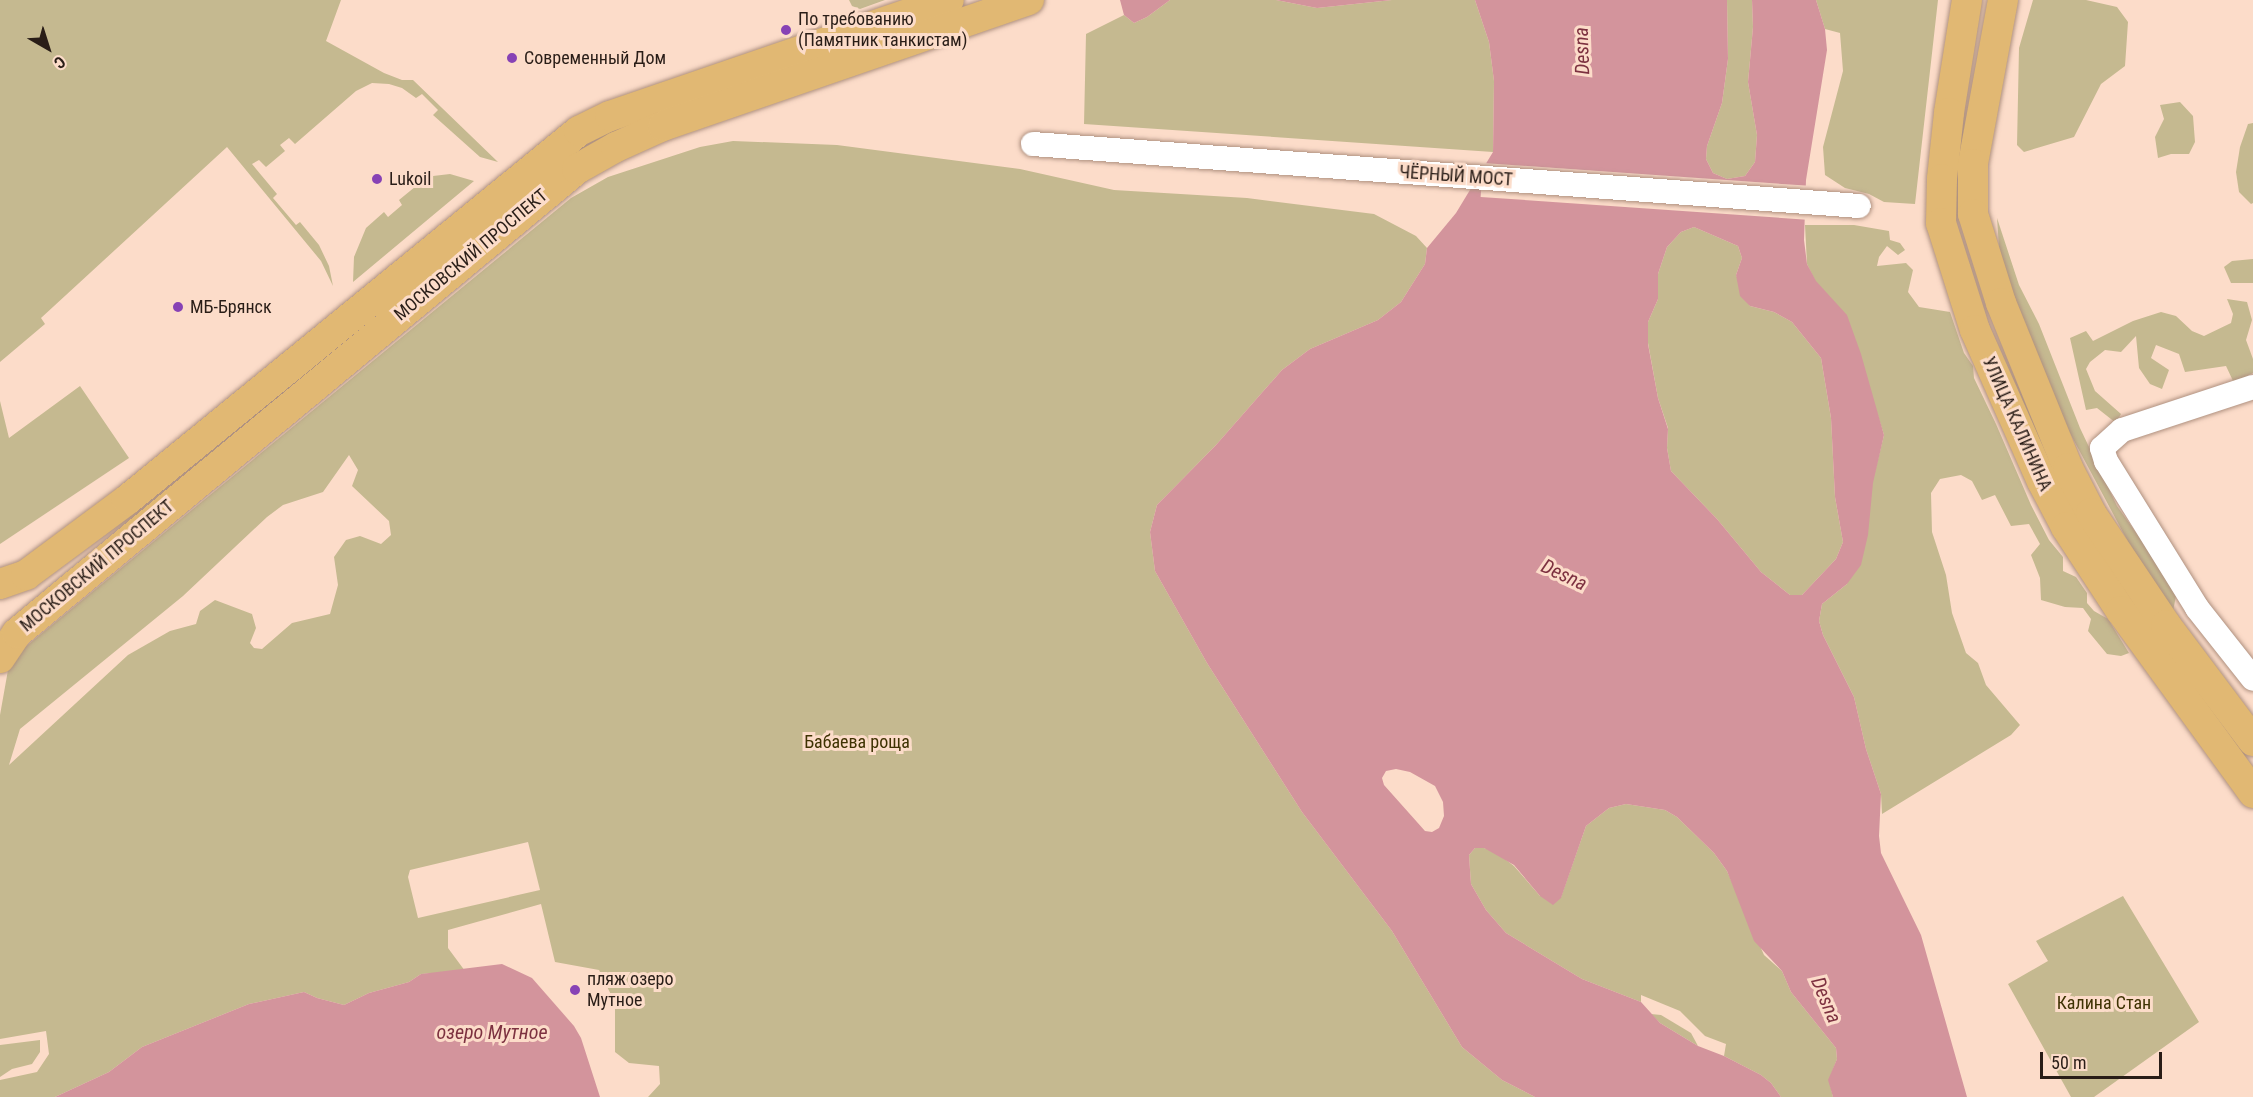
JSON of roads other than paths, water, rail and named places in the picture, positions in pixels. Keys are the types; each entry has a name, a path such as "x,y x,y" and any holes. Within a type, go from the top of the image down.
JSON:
{"main road":[{"name":"МОСКОВСКИЙ ПРОСПЕКТ","path":"0,584 26,575 127,500 579,131 610,116 949,0"},
{"name":"МОСКОВСКИЙ ПРОСПЕКТ","path":"0,658 17,633 457,266 584,165 663,126 1029,0"},
{"name":"УЛИЦА КАЛИНИНА","path":"1967,0 1948,113 1941,223 1966,308 2042,481 2066,527 2137,634 2253,793"},
{"name":"УЛИЦА КАЛИНИНА","path":"2003,0 1975,154 1973,214 2003,311 2068,468 2091,513 2155,609 2253,741"}],"street":[{"name":"ЧЁРНЫЙ МОСТ","path":"1033,144 1855,206"},
{"path":"2253,387 2122,430 2102,448 2106,461 2197,608 2253,679"}],"water":[{"path":"1120,0 1170,0 1147,17 1134,23 1124,15"},
{"path":"1276,0 1392,0 1317,8"},
{"name":"Desna","path":"1475,0 1727,0 1728,59 1722,103 1707,146 1706,159 1713,173 1727,179 1745,176 1755,162 1757,135 1748,82 1753,27 1752,0 1816,0 1825,29 1827,50 1806,180 1804,240 1807,264 1816,281 1847,315 1861,354 1884,435 1873,483 1868,535 1861,565 1847,584 1822,604 1819,621 1823,635 1854,697 1866,749 1881,794 1879,836 1881,853 1921,935 1967,1097 1833,1097 1828,1080 1837,1059 1836,1048 1791,992 1782,971 1754,941 1727,871 1714,853 1677,817 1665,810 1626,804 1609,808 1586,826 1561,898 1553,905 1540,896 1514,865 1484,848 1475,848 1469,855 1471,884 1486,910 1506,933 1582,979 1641,1002 1660,1023 1698,1046 1761,1075 1771,1083 1781,1097 1535,1097 1502,1080 1462,1047 1392,931 1302,812 1207,663 1155,571 1150,532 1157,505 1216,445 1282,370 1310,349 1378,320 1401,302 1425,264 1427,248 1456,213 1493,152 1494,81 1489,42","holes":["1694,227 1738,246 1742,258 1736,275 1740,296 1750,306 1774,312 1792,322 1821,358 1831,418 1835,497 1843,542 1836,559 1802,595 1790,595 1761,572 1717,519 1671,471 1667,448 1668,429 1658,398 1648,344 1648,322 1658,299 1658,274 1667,247 1681,232","1396,769 1410,772 1435,786 1443,802 1444,816 1439,828 1432,832 1425,831 1384,785 1382,778 1386,771"]},
{"name":"озеро Мутное","path":"502,964 532,978 574,1026 581,1038 600,1097 55,1097 109,1072 142,1047 249,1004 304,992 344,1005 369,993 409,982 421,974"}],"place":[{"name":"По требованию (Памятник танкистам)","path":"786,30"},
{"name":"Современный Дом","path":"512,58"},
{"name":"Lukoil","path":"377,179"},
{"name":"МБ-Брянск","path":"178,307"},
{"name":"пляж озеро Мутное","path":"575,990"}],"park label":[{"name":"Бабаева роща","path":"857,742"},
{"name":"Калина Стан","path":"2104,1003"}]}
